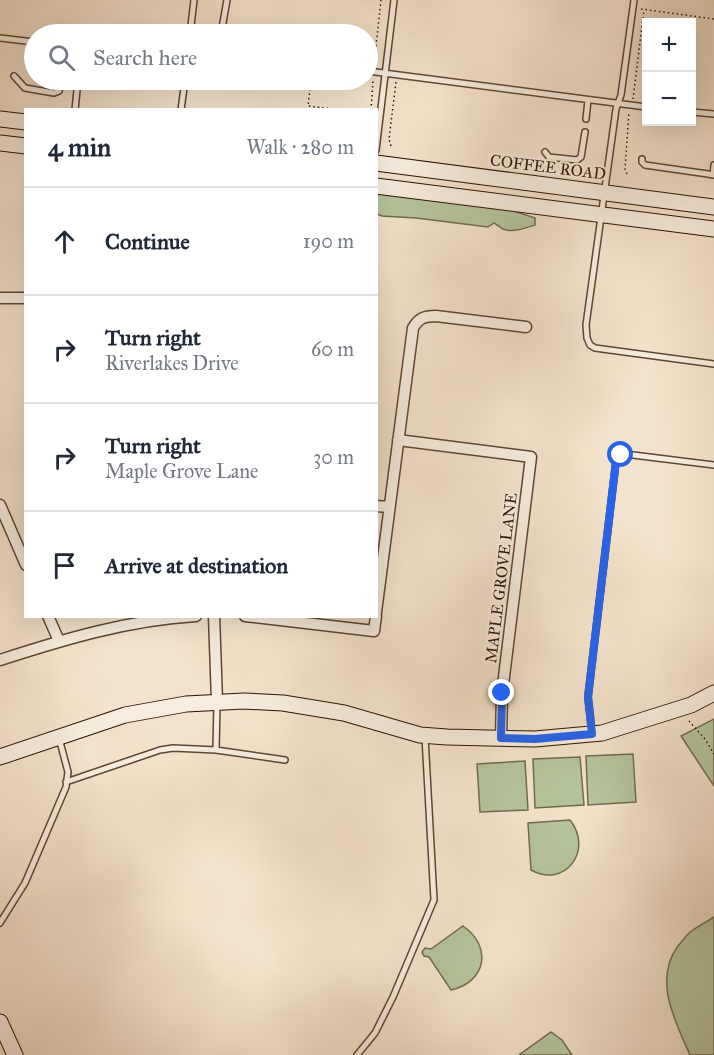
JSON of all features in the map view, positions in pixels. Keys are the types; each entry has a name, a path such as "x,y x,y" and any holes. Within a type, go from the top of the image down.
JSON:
{"main road":[{"path":"0,119 24,122"},
{"path":"0,143 24,146"},
{"name":"COFFEE ROAD","path":"378,164 714,207"},
{"path":"378,186 714,229"},
{"path":"0,757 135,713 217,701 283,703 313,707 425,735 535,739 602,733 713,696"},
{"path":"0,1022 15,1055"}],"street":[{"path":"0,298 24,298"},
{"path":"378,596 413,328 418,320 426,316 526,327"},
{"name":"MAPLE GROVE LANE","path":"398,440 531,457 502,693 501,738"},
{"path":"0,505 24,560"},
{"path":"378,506 389,507"},
{"path":"49,618 59,641"},
{"path":"0,660 106,628 175,618"},
{"path":"214,618 217,701"},
{"path":"262,618 374,631 376,618"}],"lane":[{"path":"191,24 194,0"},
{"path":"223,24 227,0"},
{"path":"378,135 394,0"},
{"path":"634,0 619,103 616,109 586,325 590,345 607,350 714,364"},
{"path":"0,38 24,41"},
{"path":"378,72 642,106"},
{"path":"14,76 24,87"},
{"path":"37,90 54,93 59,90"},
{"path":"75,108 77,90"},
{"path":"181,108 184,90"},
{"path":"586,119 588,100"},
{"path":"696,112 714,114"},
{"path":"545,152 549,156 577,160 581,157 585,132"},
{"path":"642,159 645,165 713,175 714,165"},
{"path":"592,734 588,697 616,461 621,455 633,455 714,465"},
{"path":"216,750 217,701"},
{"path":"357,1055 375,1033 393,997 434,900 425,735"},
{"path":"0,923 25,883 66,782 68,772 59,737"},
{"path":"66,782 160,750 173,748 216,750 285,760"}],"path":[{"path":"377,24 381,0"},
{"path":"641,7 644,10 714,19"},
{"path":"627,174 625,169 628,126 644,10"},
{"path":"310,90 308,106 324,108"},
{"path":"371,108 373,90"},
{"path":"689,720 714,754"}],"green space":[{"path":"378,193 511,210 535,218 535,225 511,230 503,229 494,223 488,227 378,214"},
{"path":"714,719 714,786 681,736"},
{"path":"633,754 636,802 588,805 586,756"},
{"path":"580,757 584,805 535,808 533,759"},
{"path":"525,761 528,810 480,812 477,764"},
{"path":"570,820 577,832 579,843 572,863 565,870 555,874 543,875 531,870 528,823"},
{"path":"714,917 714,1055 690,1055 669,1001 667,973 678,946 690,932"},
{"path":"463,926 473,934 479,944 482,953 481,963 472,980 451,990 429,957 424,956 422,952 425,948 431,949"},
{"path":"551,1032 562,1040 572,1055 519,1055"}],"route":[{"path":"502,693 501,738 535,739 592,734 588,697 616,461 621,455"}]}
